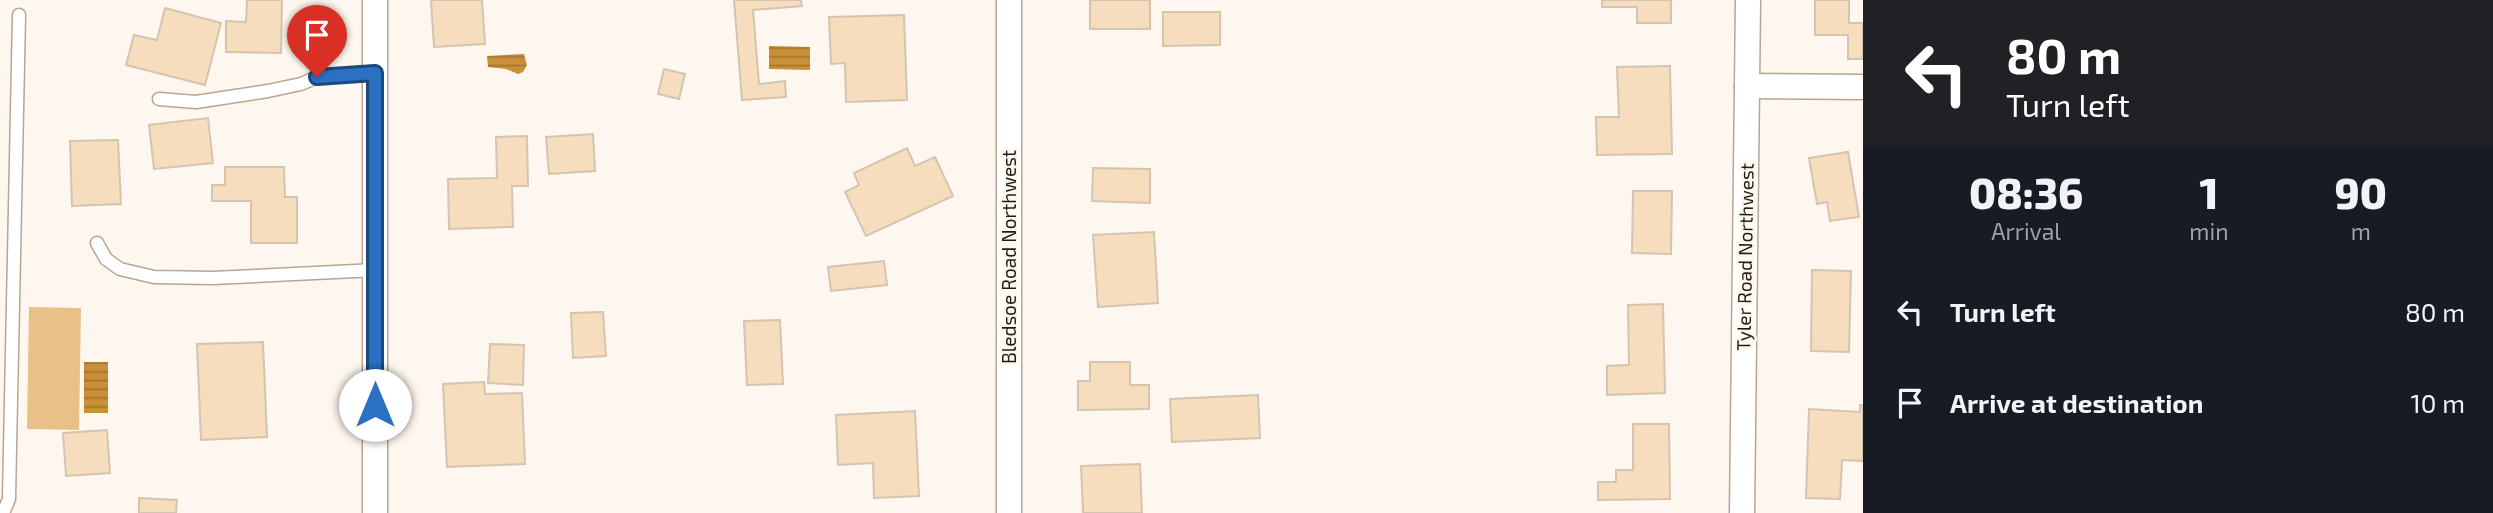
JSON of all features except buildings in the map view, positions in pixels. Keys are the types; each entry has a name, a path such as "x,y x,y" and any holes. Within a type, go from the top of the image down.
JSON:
{"street":[{"path":"375,0 375,513"},
{"name":"Bledsoe Road Northwest","path":"1009,0 1009,513"},
{"name":"Tyler Road Northwest","path":"1742,513 1748,0"},
{"path":"1747,86 1863,87"}],"lane":[{"path":"3,513 9,499 19,15"},
{"path":"159,99 196,102 268,91 325,76 375,73"},
{"path":"97,243 106,260 120,269 154,277 213,278 376,270"}],"shaded area":[{"path":"769,46 810,47 810,70 769,69"},
{"path":"524,54 527,65 523,72 518,74 506,69 488,67 487,56"},
{"path":"29,307 81,308 79,430 27,429"},
{"path":"84,362 108,362 108,413 84,413"}],"route":[{"path":"317,77 375,73 375,405"}]}
